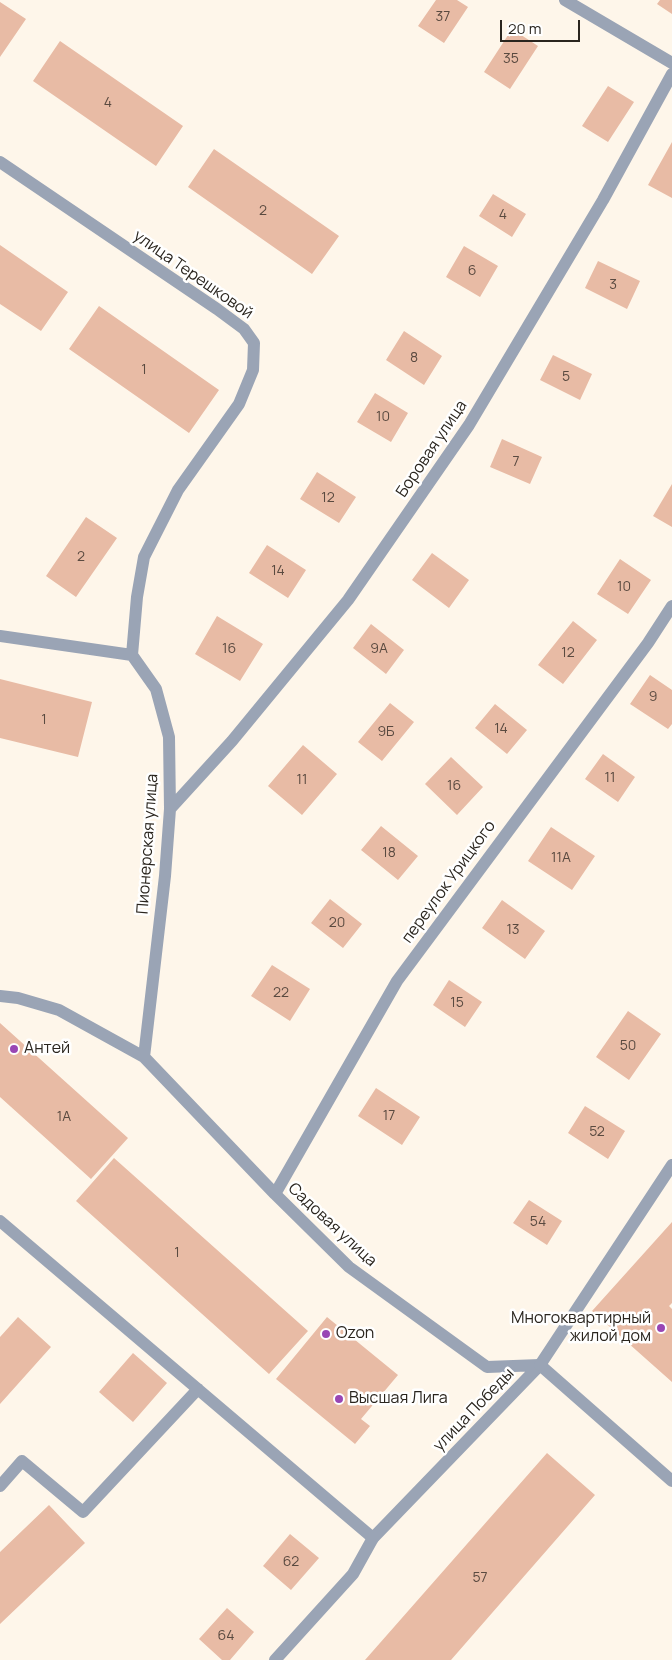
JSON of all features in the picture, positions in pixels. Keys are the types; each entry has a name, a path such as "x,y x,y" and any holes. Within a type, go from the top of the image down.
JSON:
{"street":[{"path":"565,0 672,63"},
{"name":"Боровая улица","path":"170,809 232,740 348,600 469,425 603,200 672,74"},
{"name":"улица Терешковой","path":"0,162 217,309 244,329 254,343 253,370 239,404 178,490 144,557 136,597 132,655"},
{"name":"переулок Урицкого","path":"276,1194 397,981 648,643 672,606"},
{"path":"0,636 132,655"},
{"name":"Пионерская улица","path":"132,655 156,689 169,737 170,809 165,876 144,1057"},
{"name":"Садовая улица","path":"0,996 18,998 60,1010 144,1057 349,1267 487,1367 540,1365"},
{"name":"улица Победы","path":"275,1660 353,1574 373,1538 540,1365 672,1165"},
{"path":"0,1220 373,1538"},
{"path":"540,1365 672,1481"},
{"path":"0,1486 22,1461 83,1512 198,1389"}],"building":[{"path":"436,0 457,0 468,7 444,43 418,26"},
{"path":"660,0 672,0 672,14 657,4"},
{"path":"0,2 26,19 0,57"},
{"path":"512,29 538,46 510,89 484,72"},
{"path":"60,41 183,126 156,166 33,81"},
{"path":"608,86 634,102 608,142 582,126"},
{"path":"672,142 672,198 648,185"},
{"path":"214,149 339,236 312,274 188,187"},
{"path":"493,194 526,214 512,237 479,216"},
{"path":"0,245 68,292 41,331 0,304"},
{"path":"464,246 498,266 480,297 446,277"},
{"path":"598,261 640,281 627,309 585,288"},
{"path":"99,306 219,390 189,433 69,349"},
{"path":"404,331 442,356 424,385 386,360"},
{"path":"553,355 592,374 580,400 540,380"},
{"path":"375,393 408,413 391,442 357,422"},
{"path":"502,439 542,457 530,484 490,467"},
{"path":"317,472 356,497 339,523 300,499"},
{"path":"672,484 672,527 653,516"},
{"path":"86,517 117,538 76,597 46,576"},
{"path":"267,545 306,570 288,598 249,573"},
{"path":"432,553 469,580 449,608 412,580"},
{"path":"620,559 651,580 628,614 597,594"},
{"path":"217,616 263,644 240,681 195,654"},
{"path":"573,621 597,640 563,684 538,665"},
{"path":"371,624 404,650 386,674 353,648"},
{"path":"650,675 672,690 672,724 668,729 630,704"},
{"path":"0,679 92,702 78,757 0,738"},
{"path":"390,703 414,722 382,761 358,742"},
{"path":"495,704 527,730 507,754 475,728"},
{"path":"303,745 337,774 302,815 268,786"},
{"path":"603,754 635,777 618,802 585,779"},
{"path":"451,757 483,787 457,815 425,784"},
{"path":"381,826 418,856 398,880 361,850"},
{"path":"551,827 595,856 572,890 528,861"},
{"path":"330,899 362,924 343,948 311,923"},
{"path":"502,900 545,931 525,959 482,928"},
{"path":"272,965 310,989 290,1021 251,996"},
{"path":"449,980 482,1002 465,1027 433,1005"},
{"path":"628,1011 661,1034 629,1080 596,1057"},
{"path":"0,1023 128,1138 91,1179 0,1097"},
{"path":"376,1088 420,1117 402,1145 358,1116"},
{"path":"585,1106 625,1131 608,1159 568,1133"},
{"path":"114,1158 308,1331 269,1374 76,1201"},
{"path":"529,1200 562,1221 547,1245 513,1223"},
{"path":"672,1222 672,1303 669,1306 672,1309 672,1382 592,1311"},
{"path":"18,1317 51,1347 0,1404 0,1337"},
{"name":"Высшая Лига","path":"327,1317 398,1375 361,1419 370,1426 355,1444 276,1379"},
{"path":"133,1353 167,1383 133,1422 99,1392"},
{"path":"547,1453 595,1495 451,1660 365,1660"},
{"path":"49,1505 85,1543 0,1624 0,1552"},
{"path":"290,1534 319,1558 291,1590 263,1566"},
{"path":"227,1608 254,1632 230,1660 222,1660 199,1639"}],"place":[{"name":"Антей","path":"14,1049"},
{"name":"Многоквартирный жилой дом","path":"661,1328"},
{"name":"Ozon","path":"326,1334"},
{"name":"Высшая Лига","path":"339,1399"}]}
